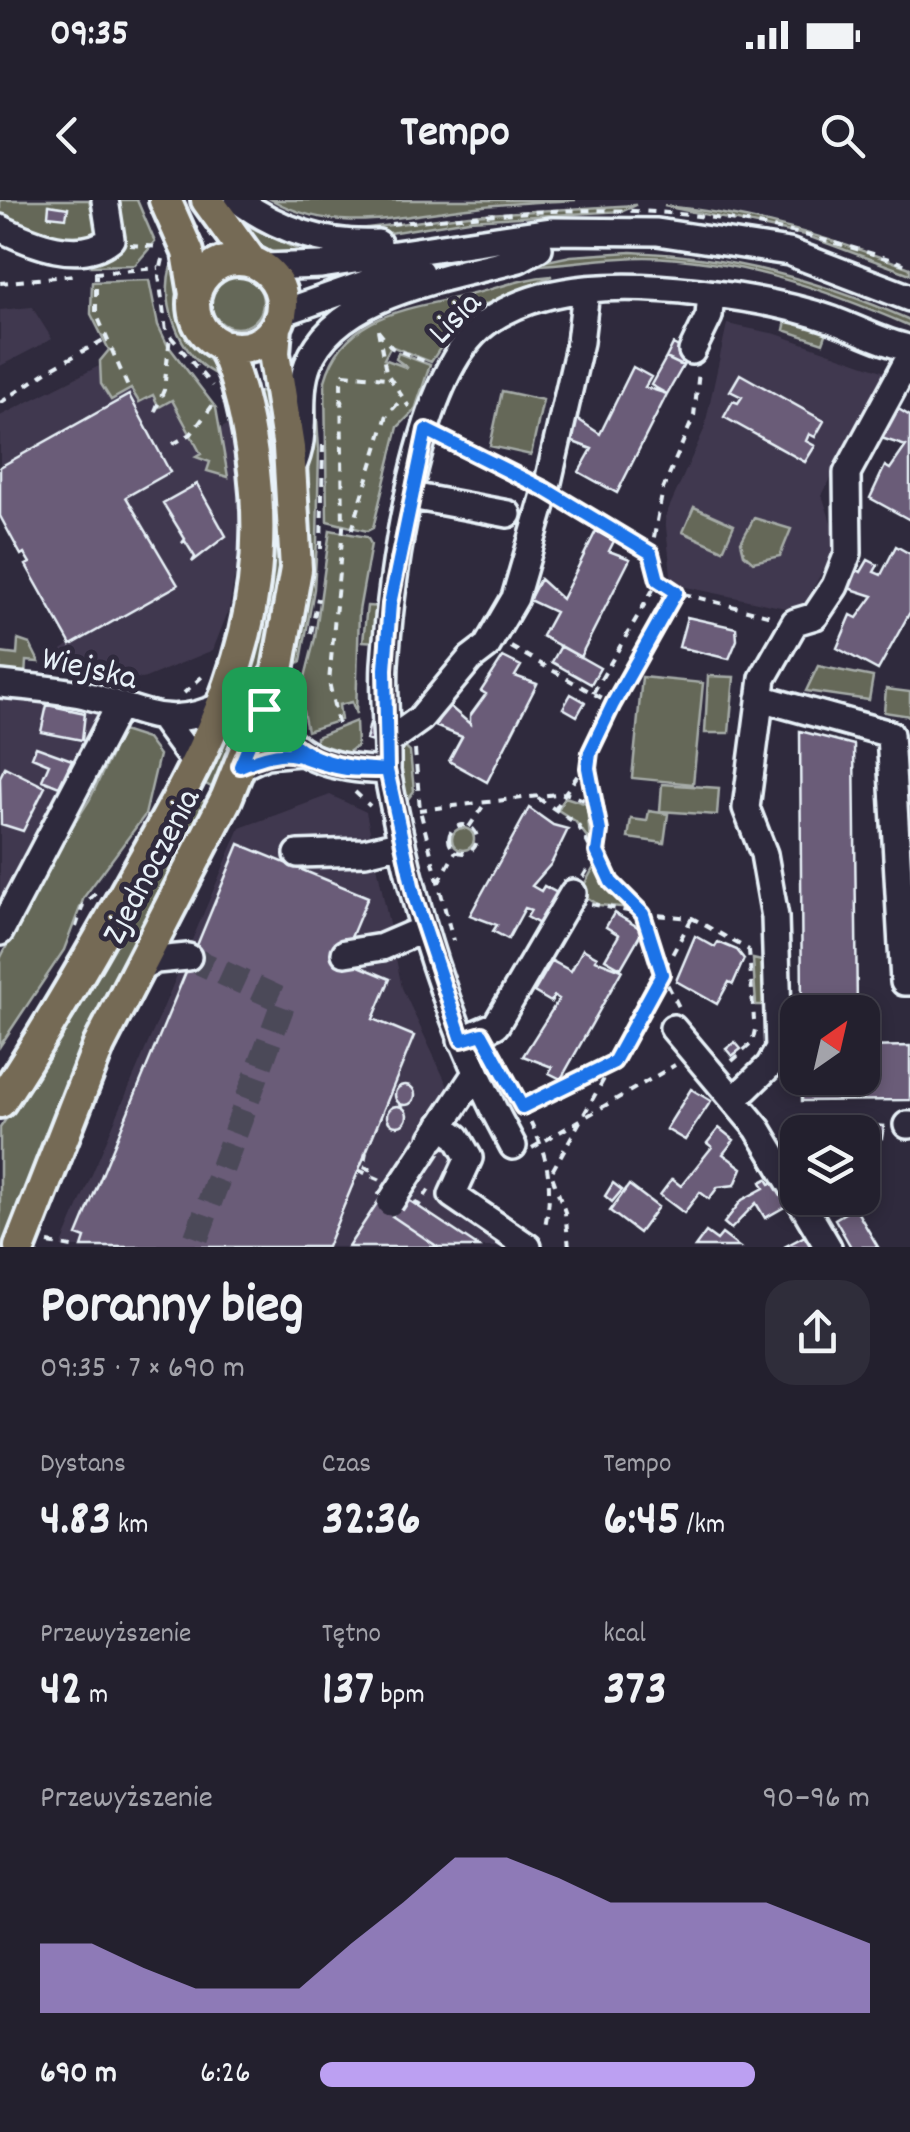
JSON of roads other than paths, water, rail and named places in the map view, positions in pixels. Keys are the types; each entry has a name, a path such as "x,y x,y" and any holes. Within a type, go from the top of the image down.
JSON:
{"main road":[{"path":"165,200 188,252 194,307 203,331 224,346 247,348 279,320 281,291 207,200"},
{"path":"195,294 200,280 222,262 257,264"},
{"name":"Zjednoczenia","path":"35,1241 99,1044 240,766 264,709 290,618 296,569 291,471 274,353 279,320"},
{"name":"Zjednoczenia","path":"0,1102 53,1021 197,766 225,704 251,614 260,550 250,438 234,370 224,346"}],"street":[{"path":"0,228 27,241 67,251 100,248 111,239 106,200"},
{"path":"238,200 289,228 320,239 362,244 408,241 443,247"},
{"path":"257,264 314,266 551,231 579,235 657,232 742,242 804,257 910,298"},
{"path":"279,320 370,282 539,248 579,235"},
{"path":"291,471 302,449 309,362 335,323 370,302 519,259 539,248"},
{"name":"Lisia","path":"521,1148 474,1076 472,1037 424,929 387,770 401,741 385,669 390,604 411,496 426,430 450,361 484,324 519,304 586,291 649,289 711,294 807,312 904,347 909,356 906,364 846,472 848,552 826,602 815,616 796,622 764,678 760,698"},
{"path":"401,741 470,659 486,646 514,598 546,490 580,342 586,291"},
{"path":"692,351 706,324 711,294"},
{"path":"411,496 508,514"},
{"name":"Wiejska","path":"0,684 83,695 119,706 168,710 196,718 225,704"},
{"path":"734,1100 779,1049 776,917 764,854 746,808 760,698 890,734 904,982 910,982"},
{"path":"0,932 119,706"},
{"path":"264,709 276,730 344,768 387,770"},
{"name":"Wiejska","path":"168,710 197,766"},
{"path":"240,766 299,741"},
{"path":"298,854 365,852 402,843"},
{"path":"472,1037 496,1025 574,894"},
{"path":"345,953 382,947 424,929"},
{"path":"679,1023 712,1074 758,1128 780,1166"},
{"path":"390,1203 474,1076"},
{"path":"435,1135 466,1148 469,1158 452,1195 535,1240"},
{"path":"809,1215 828,1247"}],"tunnel":[{"path":"188,957 284,1001 193,1247"}]}
